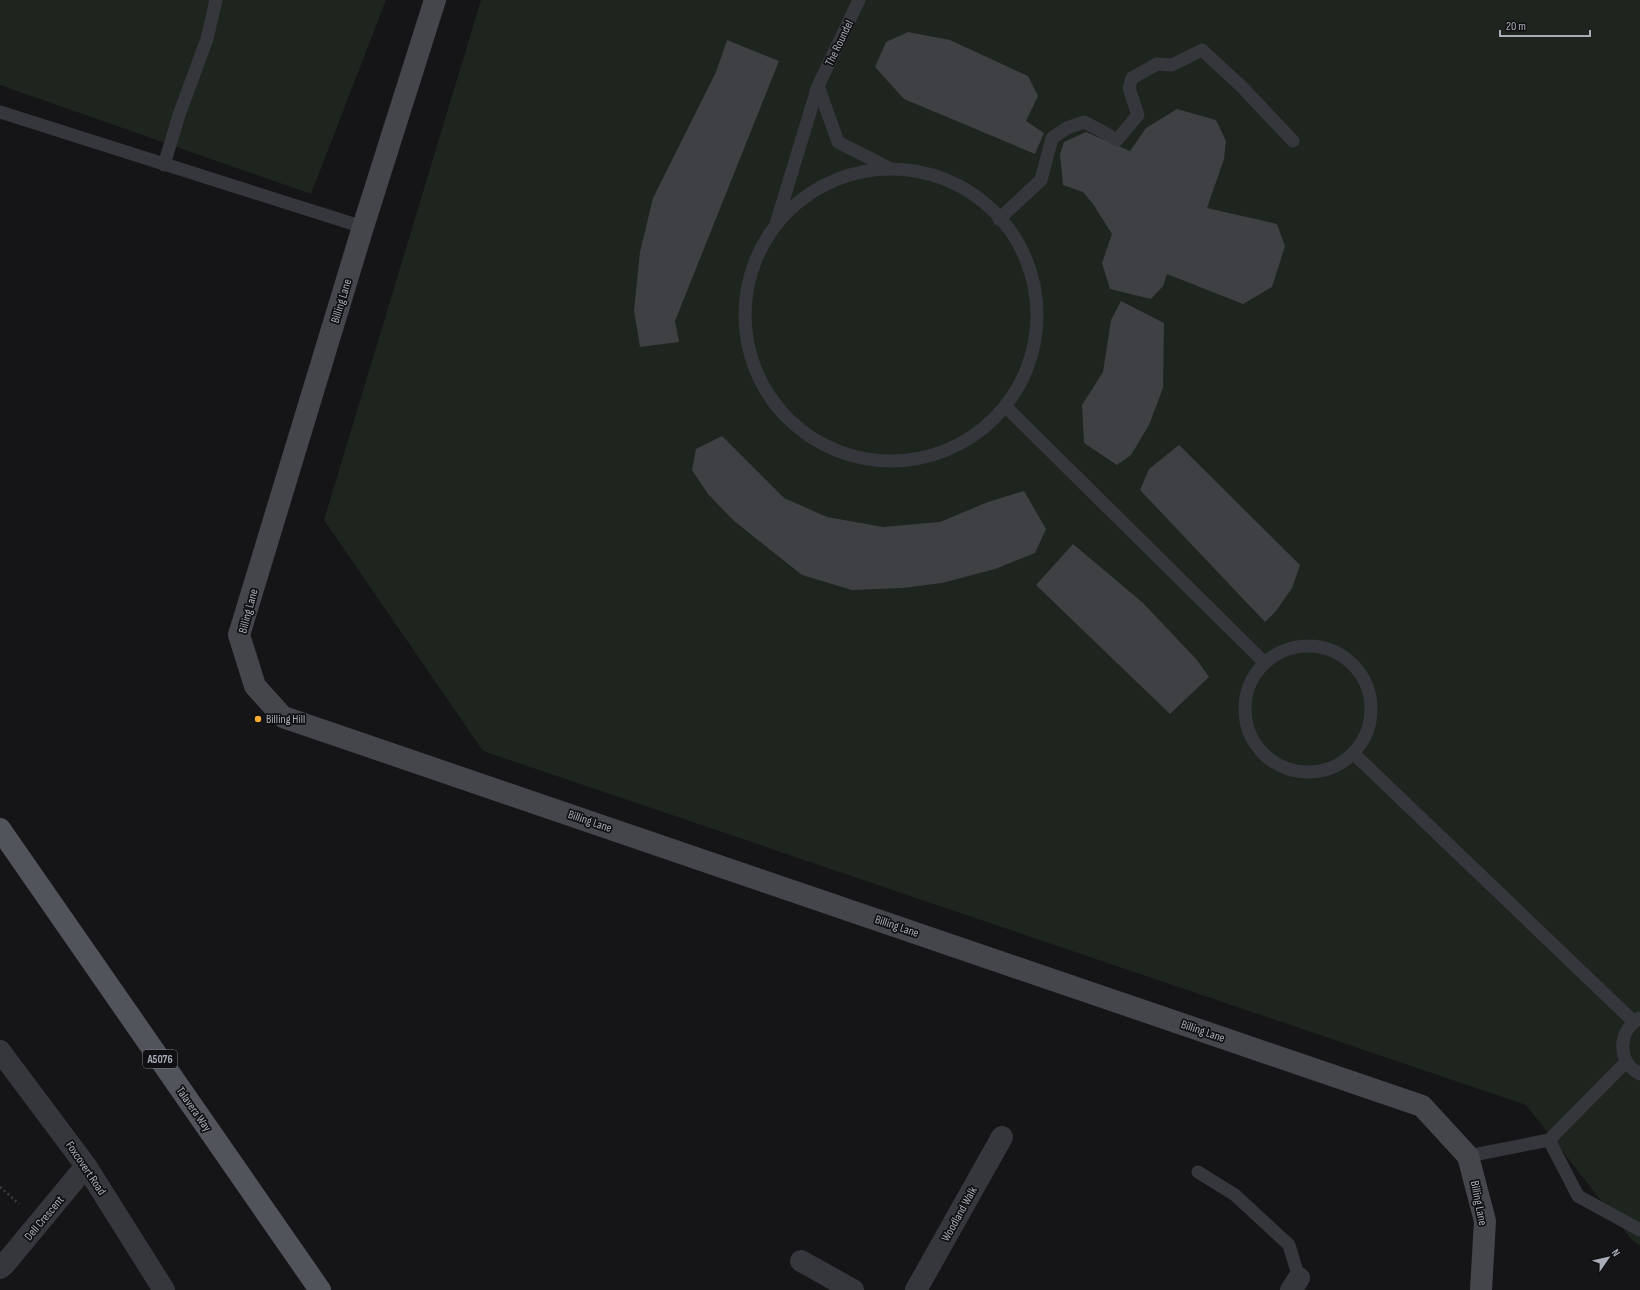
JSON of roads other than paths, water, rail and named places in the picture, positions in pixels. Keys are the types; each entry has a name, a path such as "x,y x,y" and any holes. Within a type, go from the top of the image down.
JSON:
{"main road":[{"name":"Talavera Way","path":"0,829 320,1290"}],"street":[{"name":"Billing Lane","path":"435,0 363,227 239,635 255,686 283,717 1422,1106 1468,1156 1485,1221 1481,1290"},
{"name":"Foxcovert Road","path":"0,1051 86,1166 164,1290"},
{"name":"Woodland Walk","path":"916,1290 1002,1137"},
{"name":"Dell Crescent","path":"0,1268 86,1166"},
{"path":"801,1261 853,1290"}],"lane":[{"path":"164,165 179,114 207,39 216,0"},
{"name":"The Roundel","path":"776,225 818,86 859,0"},
{"path":"999,219 1041,180 1052,138 1067,128 1084,122 1117,140 1138,115 1129,88 1132,78 1157,64 1172,64 1202,50 1242,87 1293,141"},
{"path":"818,86 838,142 891,169"},
{"path":"0,112 363,227"},
{"path":"891,169 937,176 979,198 1012,232 1032,274 1038,321 1029,367 1006,407 972,438 930,457 885,462 840,453 800,430 769,397 750,355 745,310 753,265 776,225 807,194 848,175 891,169"},
{"path":"1006,407 1264,662"},
{"path":"1299,645 1319,646 1337,652 1353,664 1365,680 1371,699 1371,718 1365,737 1353,753 1337,766 1318,772 1298,772 1279,765 1262,753 1251,737 1245,717 1245,697 1252,678 1264,662 1280,651 1299,645"},
{"path":"1353,753 1637,1020 1626,1030 1623,1041 1623,1052 1626,1062 1634,1071 1640,1074"},
{"path":"1468,1156 1549,1140 1626,1062"},
{"path":"1549,1140 1578,1196 1640,1230"},
{"path":"1198,1172 1235,1194 1289,1245 1295,1284"}],"place":[{"name":"Billing Hill","path":"258,719"}]}
